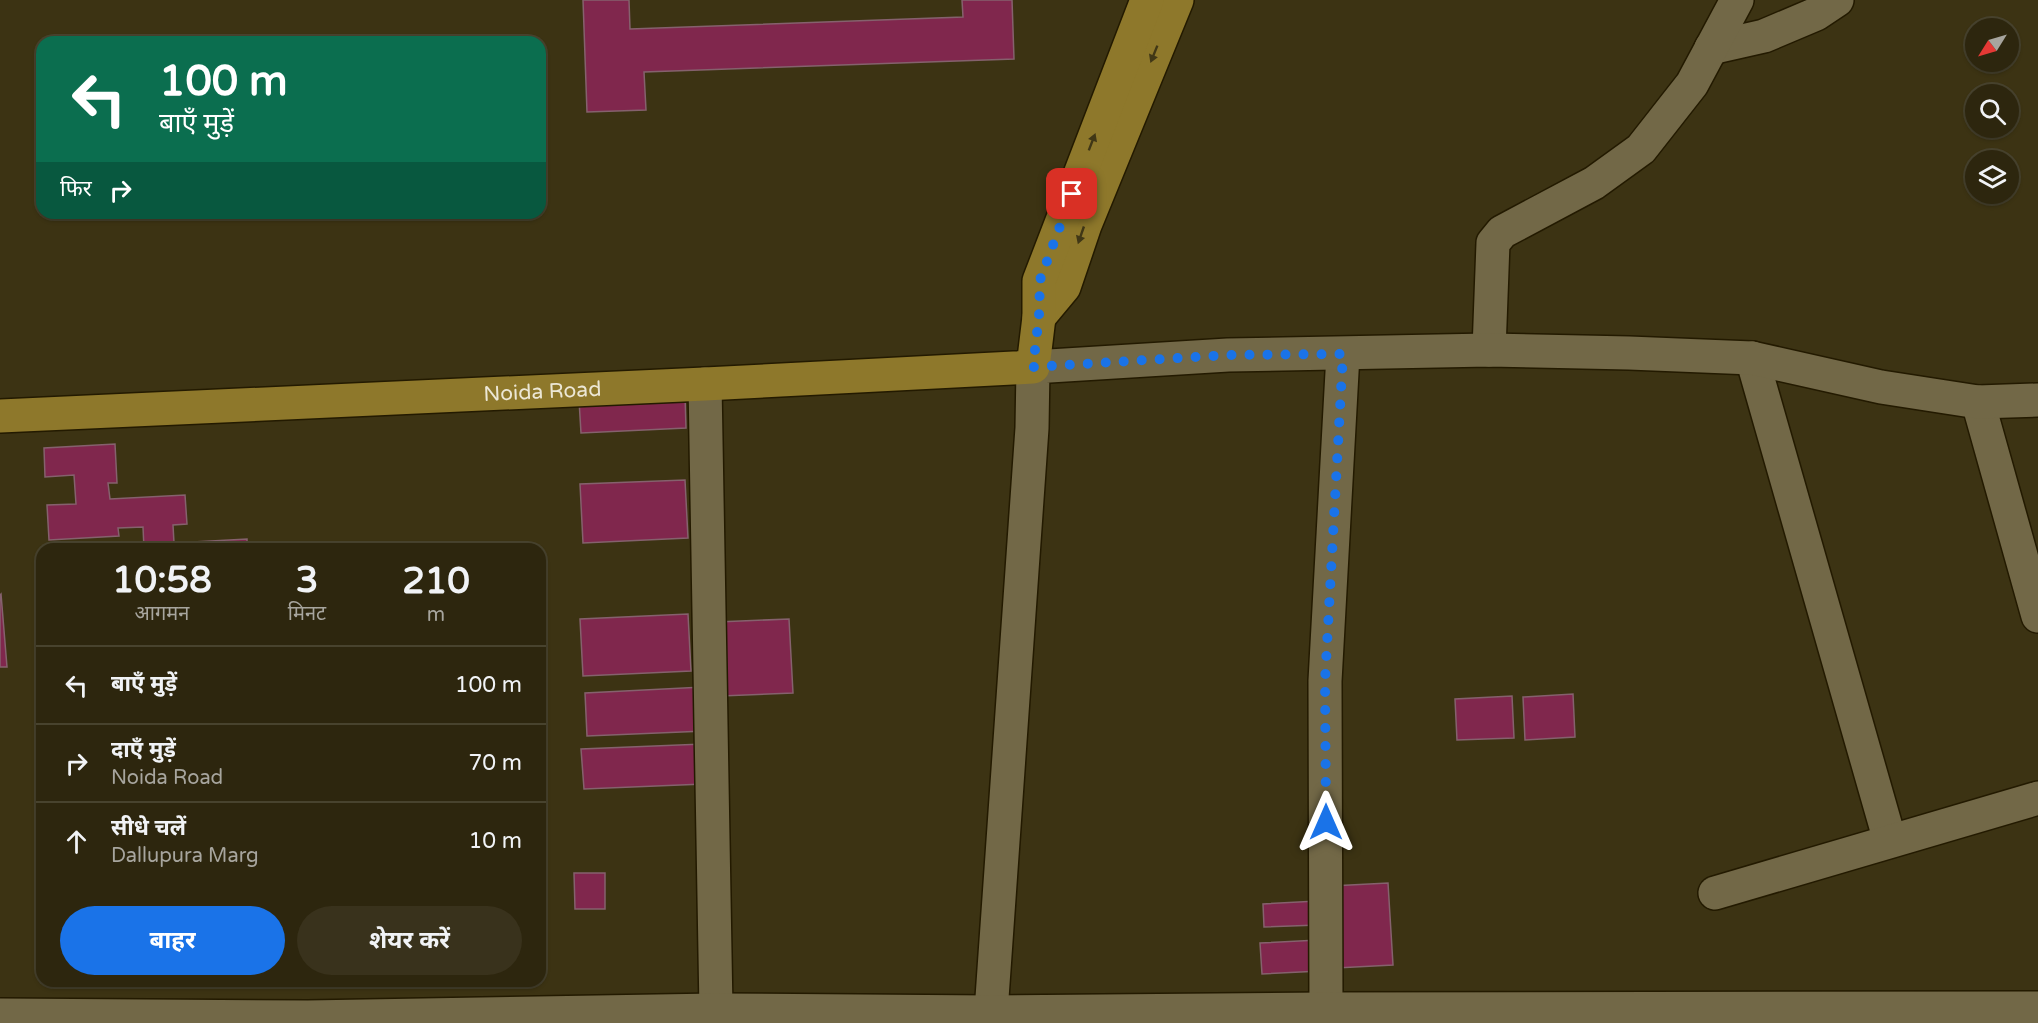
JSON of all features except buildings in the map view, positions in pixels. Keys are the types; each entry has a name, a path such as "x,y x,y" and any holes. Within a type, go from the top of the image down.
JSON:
{"main road":[{"path":"1033,367 1039,316 1040,280 1147,0"},
{"path":"1039,316 1064,287 1085,225 1177,0"},
{"name":"Noida Road","path":"0,416 1033,367"}],"street":[{"path":"1489,350 1493,243 1496,238 1502,232 1594,183 1641,149 1692,84 1737,0"},
{"path":"1711,48 1764,36 1816,14 1837,0"},
{"path":"991,1012 1031,440 1033,367 1228,355 1489,350 1629,353 1752,358 1881,387 1978,402 2038,400"},
{"path":"1326,1009 1325,681 1343,354"},
{"path":"1752,358 1890,841"},
{"path":"705,384 716,1010"},
{"path":"1978,402 2038,616"},
{"path":"1715,892 2038,798"},
{"path":"0,1015 308,1017 716,1010 991,1012 2038,1008"}],"route":[{"path":"1072,194 1040,280 1039,316 1033,367 1228,355 1343,354 1325,681 1326,822"}]}
